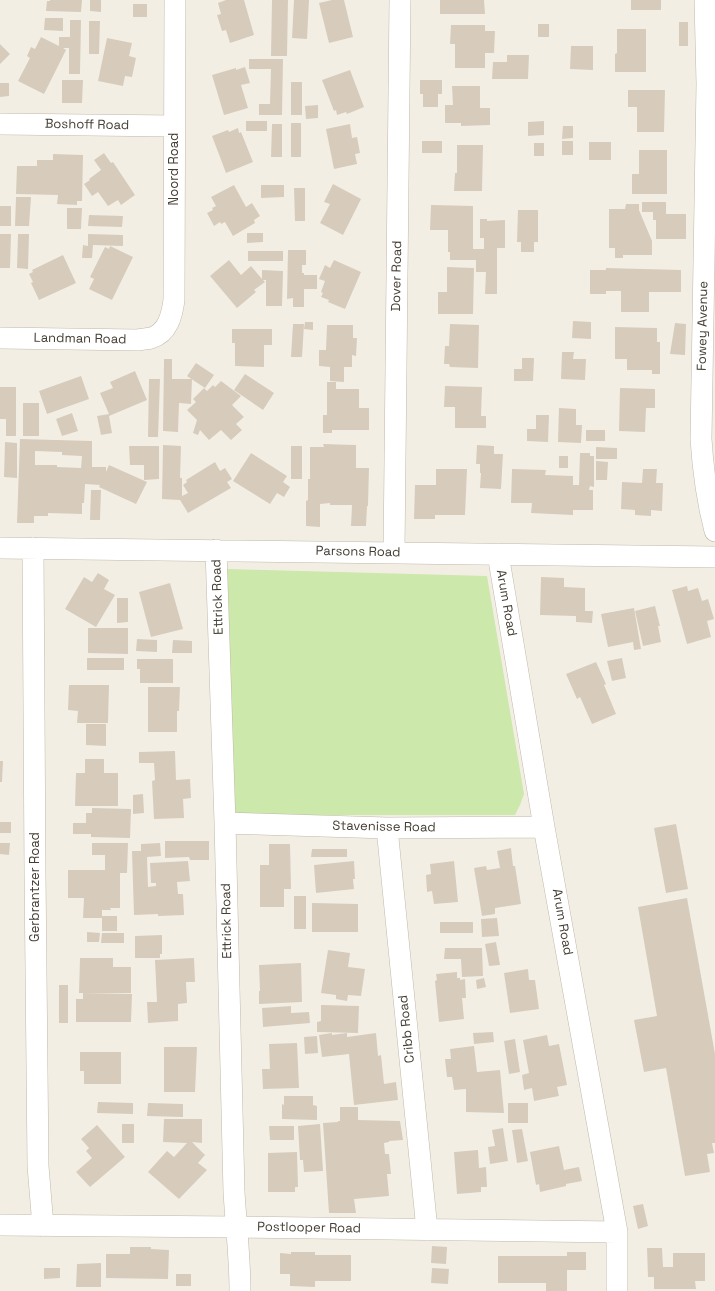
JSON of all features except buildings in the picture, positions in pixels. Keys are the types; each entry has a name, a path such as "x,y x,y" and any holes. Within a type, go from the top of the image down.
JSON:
{"street":[{"name":"Noord Road","path":"158,334 168,324 174,300 175,0"},
{"name":"Dover Road","path":"394,552 400,0"},
{"name":"Fowey Avenue","path":"706,0 707,84 701,438 704,474 710,512 715,531"},
{"name":"Boshoff Road","path":"0,124 174,126"},
{"name":"Landman Road","path":"0,338 138,340 150,338 158,334"},
{"name":"Parsons Road","path":"0,548 715,557"},
{"name":"Gerbrantzer Road","path":"33,548 38,1166 43,1226"},
{"name":"Ettrick Road","path":"216,550 225,822 234,1192 240,1266 240,1291"},
{"name":"Arum Road","path":"498,554 544,827 618,1232 618,1291"},
{"name":"Stavenisse Road","path":"225,822 387,828 544,827"},
{"name":"Cribb Road","path":"387,828 427,1230"},
{"name":"Postlooper Road","path":"0,1225 618,1232"}],"green space":[{"path":"227,569 487,576 524,794 515,815 240,815 234,811"}]}
